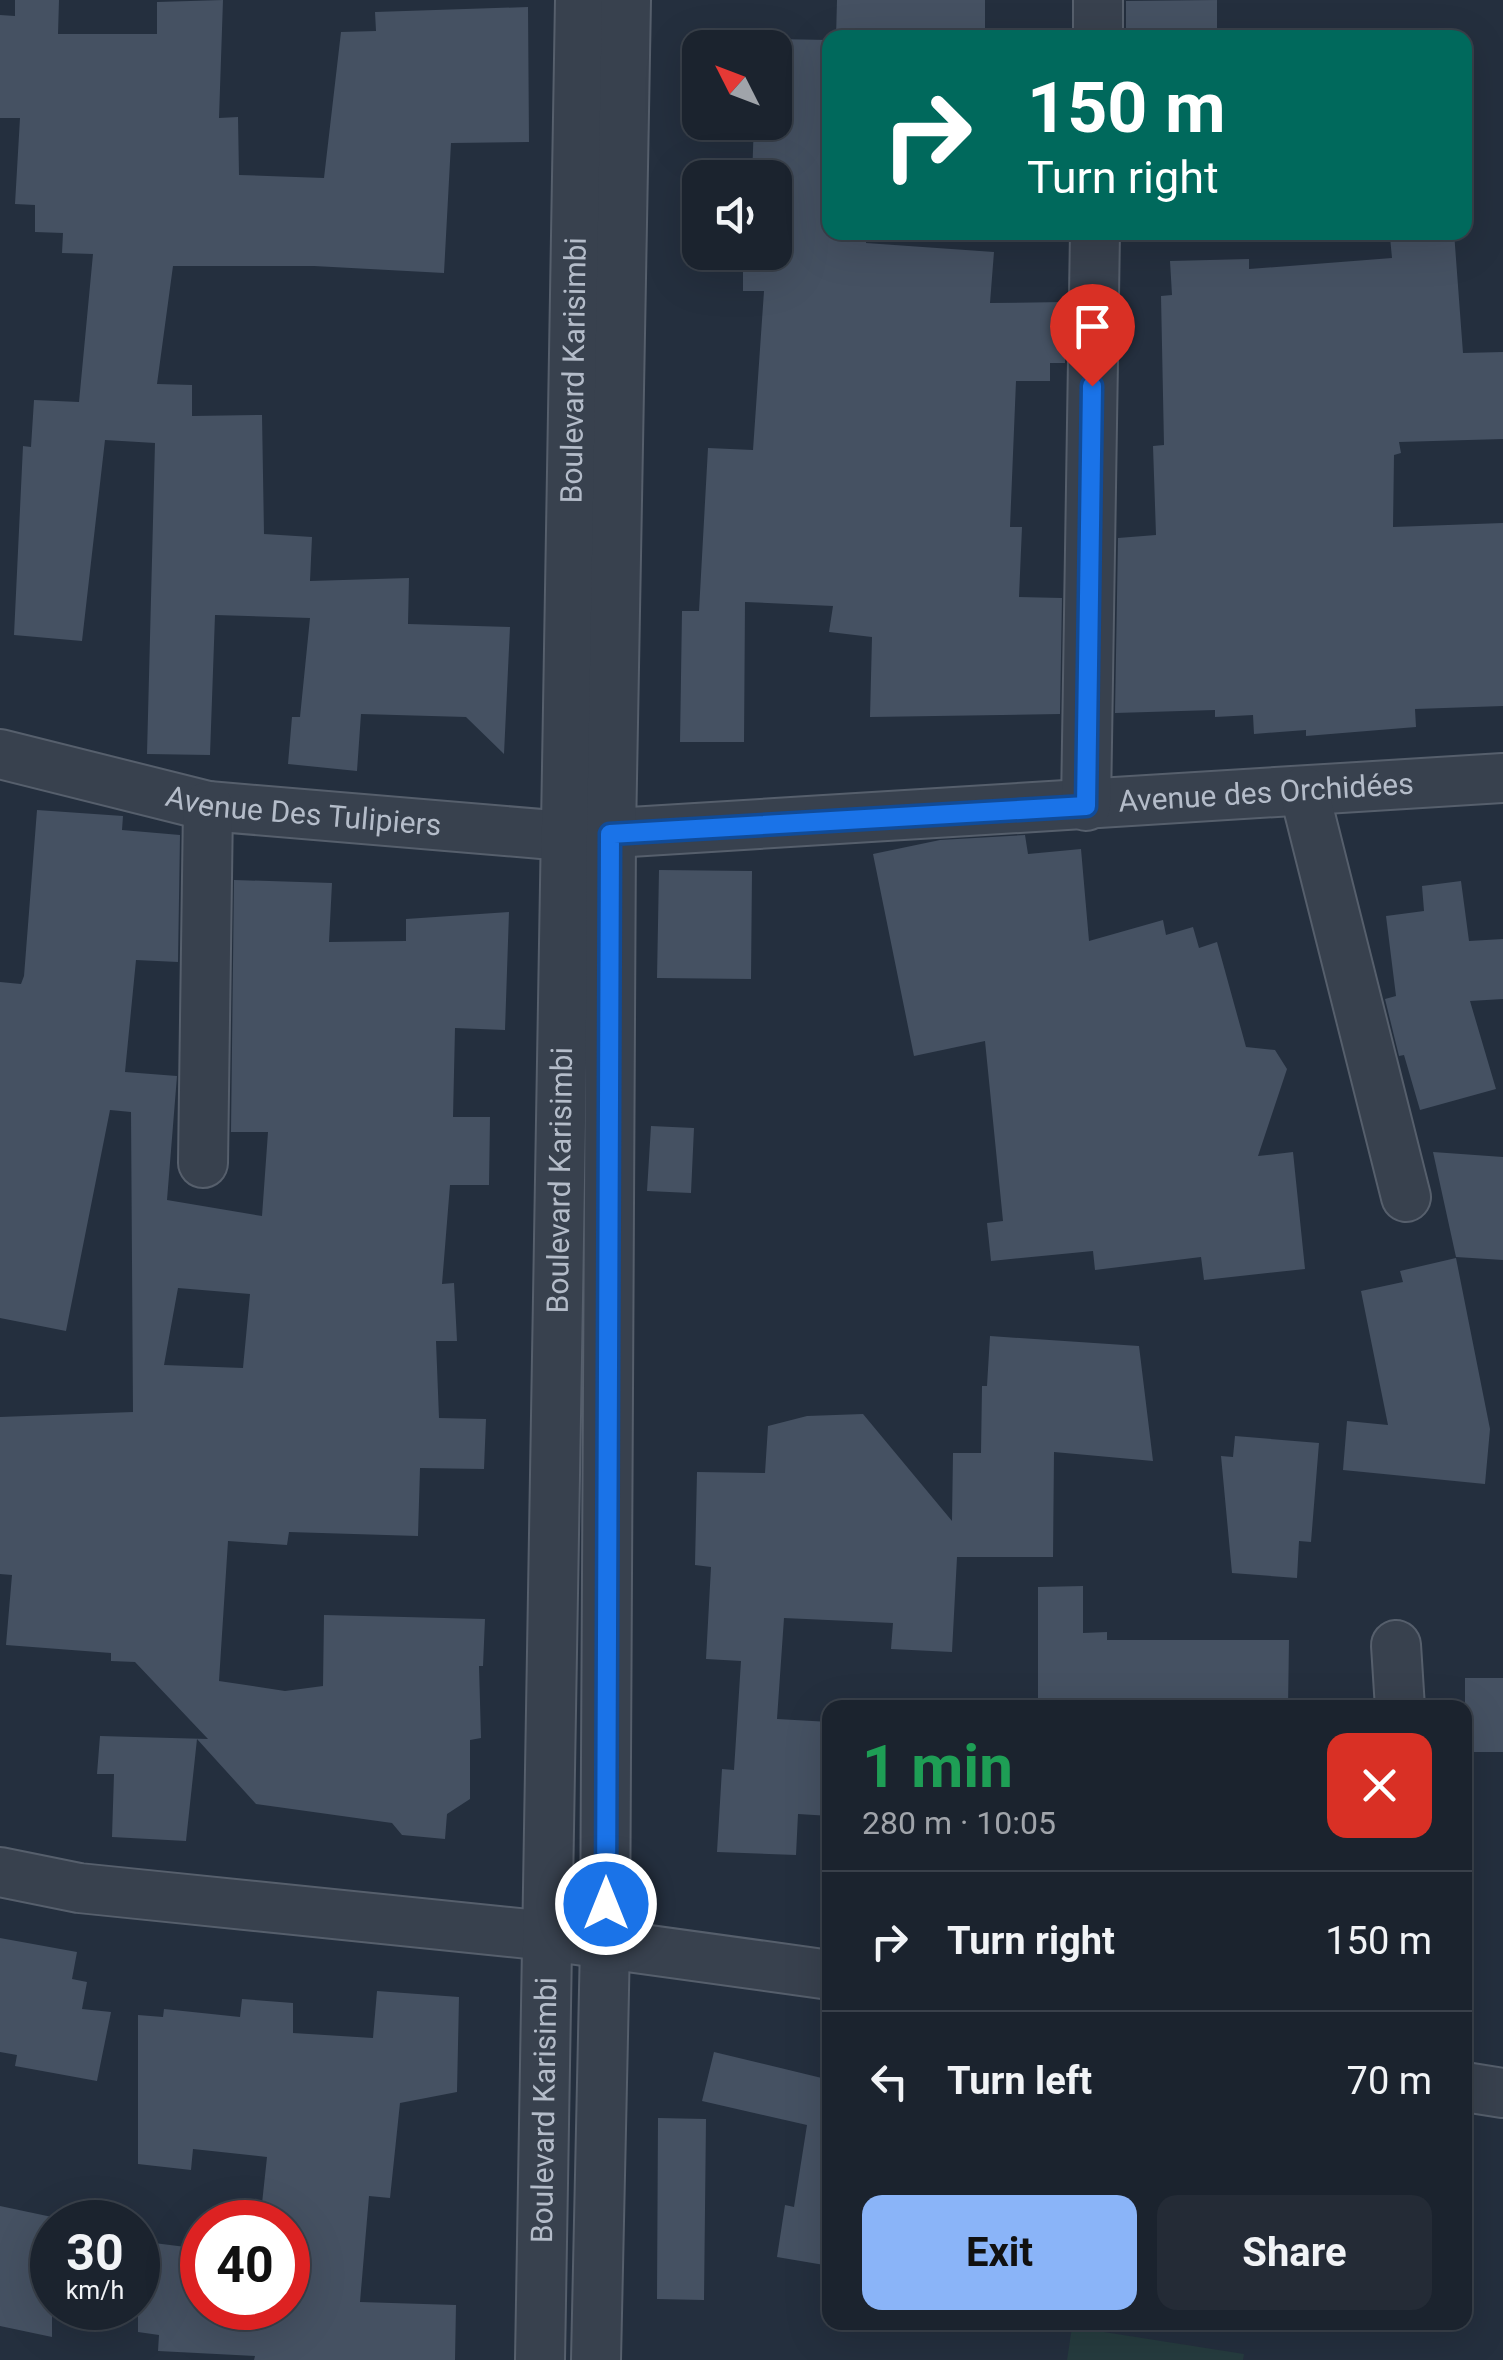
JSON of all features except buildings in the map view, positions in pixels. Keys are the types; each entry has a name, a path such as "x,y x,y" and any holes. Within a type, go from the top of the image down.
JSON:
{"street":[{"name":"Boulevard Karisimbi","path":"540,2360 548,1936 588,835 580,0"},
{"path":"596,2360 605,1944 588,835 626,0"},
{"path":"1098,0 1098,30"},
{"path":"1086,806 1094,240"},
{"name":"Avenue Des Tulipiers","path":"0,754 208,806 588,835"},
{"name":"Avenue des Orchidées","path":"588,835 1503,778"},
{"path":"1304,791 1406,1197"},
{"path":"203,1163 208,806"},
{"path":"1396,1645 1399,1700"},
{"path":"0,1872 95,1890 548,1936 822,1975"},
{"path":"1472,2088 1503,2093"}],"green space":[{"path":"1072,2330 1244,2354 1243,2360 1067,2360"}],"route":[{"path":"606,1904 610,834 1086,806 1092,386"}]}
